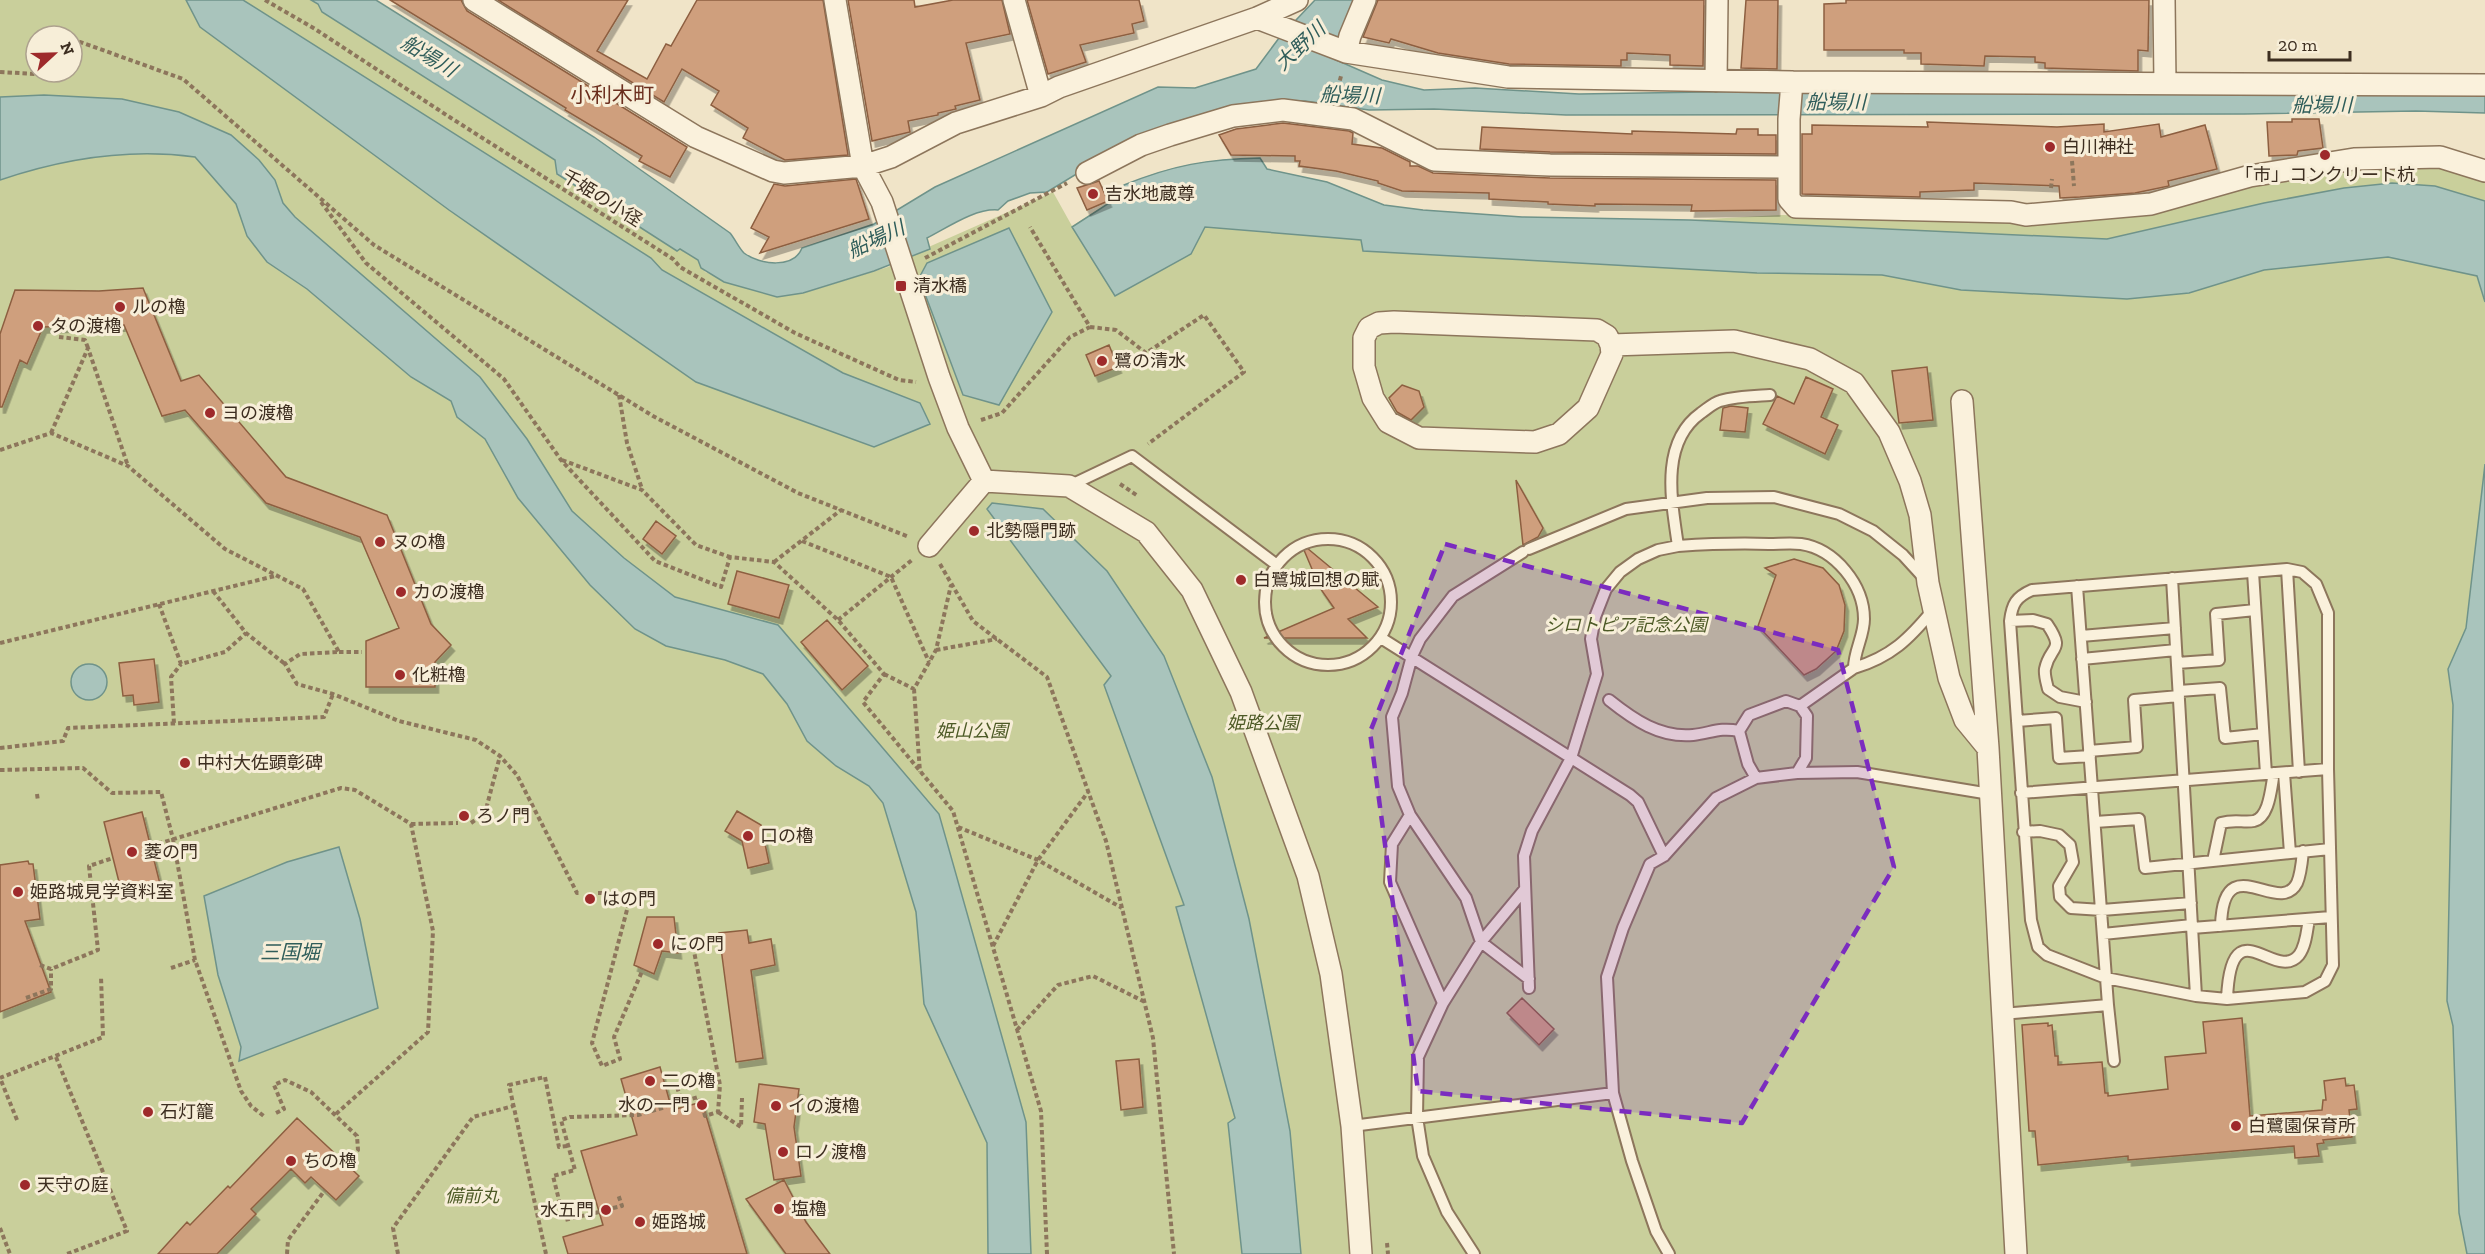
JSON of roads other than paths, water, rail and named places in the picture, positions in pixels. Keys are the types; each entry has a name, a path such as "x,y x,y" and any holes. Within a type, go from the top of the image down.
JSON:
{"street":[{"path":"474,0 696,137 773,171 784,173 863,165 891,157 956,123 1041,96 1059,87 1257,18 1297,0"},
{"path":"835,0 863,165 882,202 901,266 958,428 984,481"},
{"path":"1014,0 1041,96"},
{"path":"1346,52 1365,0"},
{"path":"1716,81 1717,0"},
{"path":"2164,0 2165,83"},
{"path":"1257,18 1346,52 1508,77 1792,82 2485,85"},
{"path":"1792,82 1789,119 1789,199 1796,207 2011,212 2026,215 2151,204 2250,176 2354,159 2440,158 2485,171"},
{"path":"1087,173 1141,145 1170,135 1233,116 1283,110 1353,119 1434,160 1550,165 1789,167"},
{"path":"1379,323 1598,330 1607,336 1611,345 1612,354 1588,408 1559,434 1534,442 1419,438 1389,423 1373,398 1364,367 1364,338 1369,328 1379,323"},
{"path":"1611,345 1734,341 1810,358 1854,384 1889,432 1910,481 1920,515 1928,583 1949,678 1965,720 1988,748"},
{"path":"1962,401 1988,748 2016,1254"},
{"path":"984,481 1069,486 1146,532 1192,590 1241,692 1308,876 1331,974 1352,1126 1361,1254"},
{"path":"929,546 984,481"}],"lane":[{"path":"1678,546 1672,502 1672,469 1677,442 1686,425 1717,402 1738,397 1770,395"},
{"path":"1069,486 1132,456 1277,565"},
{"path":"1854,668 1854,657 1859,646 1864,619 1860,597 1846,570 1824,553 1802,544 1678,546 1658,550 1638,559 1620,572 1606,589 1595,617 1591,639 1597,674 1571,758 1532,831 1524,856 1529,984 1481,942 1466,898 1410,815 1398,786 1392,717 1420,639 1453,596 1526,551 1626,509 1707,498 1774,497 1839,514 1873,531 1903,555 1928,583"},
{"path":"1319,539 1340,539 1356,545 1374,558 1384,572 1392,599 1387,626 1381,638 1363,655 1339,664 1321,665 1305,661 1284,648 1269,626 1265,603 1267,586 1277,565 1295,548 1319,539"},
{"path":"2287,569 2299,772"},
{"path":"2287,569 2302,572 2316,584 2328,613 2328,769 2333,965 2325,981 2305,992 2227,999 2196,996 2106,978 2047,955 2038,947 2031,920 2016,721 2010,621 2012,606 2018,596 2032,590 2253,572 2287,569"},
{"path":"2253,572 2263,734 2275,773 2290,853"},
{"path":"2172,578 2196,996"},
{"path":"2077,586 2114,1061"},
{"path":"1800,706 1854,668 1874,662 1892,652 1917,630 1933,609"},
{"path":"2177,663 2219,660 2216,614 2255,610"},
{"path":"2010,621 2033,620 2047,624 2056,637 2057,647 2045,670 2048,689 2060,697 2086,702"},
{"path":"2081,636 2175,628"},
{"path":"1381,638 1638,802 1664,856"},
{"path":"2082,658 2176,650"},
{"path":"2016,721 2056,718 2060,758 2137,747 2134,700 2220,688 2225,738 2263,734"},
{"path":"1610,700 1629,716 1671,735 1692,735 1723,728 1739,730"},
{"path":"1756,778 1748,764 1739,730 1749,715 1786,701 1800,706 1807,716 1806,758 1797,773"},
{"path":"2021,793 2328,769"},
{"path":"1669,1254 1656,1232 1632,1161 1613,1093 1607,978 1623,928 1650,864 1664,856 1716,798 1756,778 1797,773 1857,772 1990,794"},
{"path":"2213,861 2221,823 2233,820 2254,821 2260,818 2267,805 2275,773"},
{"path":"1410,815 1392,844 1390,882 1443,1003"},
{"path":"2095,822 2139,819 2145,868 2330,849"},
{"path":"2023,832 2040,831 2059,835 2070,845 2073,862 2059,886 2060,897 2071,908 2102,910 2191,903"},
{"path":"2221,926 2226,896 2233,888 2250,885 2276,895 2289,892 2296,884 2303,851"},
{"path":"1474,1254 1447,1212 1423,1156 1417,1117 1418,1058 1443,1003 1481,942 1525,889"},
{"path":"2103,934 2331,917"},
{"path":"2227,999 2230,963 2239,953 2251,950 2281,962 2294,960 2301,953 2309,919"},
{"path":"2002,1014 2108,1005"},
{"path":"1352,1126 1613,1093"}],"water":[{"path":"186,0 243,0 651,258 662,270 843,373 920,403 930,424 874,447 696,382 449,210 200,27"},
{"path":"311,0 376,0 594,137 730,233 744,253 759,260 776,263 792,259 802,248 874,224 935,187 1158,87 1195,88 1256,69 1279,38 1315,0 1354,0 1334,59 1382,80 1424,90 1475,88 1579,94 1768,91 2485,95 2485,113 2416,111 2244,114 1566,115 1434,109 1369,110 1305,101 1270,102 1106,156 1047,192 1030,193 1008,201 998,210 980,212 952,224 927,238 930,249 874,271 803,293 777,297 724,282 701,268 698,260 680,249 677,251 557,174 555,160 322,12 318,4"},
{"path":"44,95 122,99 179,112 231,135 259,160 275,180 283,203 295,217 480,377 527,439 572,511 624,558 675,597 778,625 939,814 1026,1122 1031,1254 988,1254 987,1143 924,1004 916,912 883,803 869,786 836,766 807,741 787,704 763,674 725,660 666,646 635,629 590,585 518,498 485,439 457,417 451,401 411,377 307,289 267,262 247,236 236,204 195,157 146,154 96,157 47,166 0,180 0,97"},
{"path":"1260,158 1267,169 1327,182 1384,205 1423,210 1522,217 1690,220 2107,239 2264,203 2344,188 2392,183 2435,186 2485,201 2485,302 2477,276 2388,257 2264,270 2189,293 2127,299 1961,290 1882,275 1757,273 1363,251 1361,240 1205,227 1191,254 1115,296 1072,227 1120,196 1124,185 1142,178 1191,164"},
{"path":"1009,228 1052,312 999,405 963,395 919,278 927,263"},
{"path":"2485,464 2485,1254 2467,1254 2459,1213 2453,1026 2447,1001 2453,705 2448,669 2466,628"},
{"path":"992,503 1043,509 1107,571 1164,656 1212,777 1249,919 1290,1131 1301,1254 1242,1254 1228,1123 1235,1118 1176,907 1184,905 1104,685 1111,676 987,509"},
{"path":"89,664 101,670 107,682 101,694 89,700 77,694 71,682 77,670"},
{"name":"三国堀","path":"339,847 360,919 378,1008 239,1061 241,1047 218,975 204,896 287,862"}],"place":[{"name":"白川神社","path":"2050,147"},
{"name":"「市」コンクリート杭","path":"2325,155"},
{"name":"吉水地蔵尊","path":"1093,194"},
{"name":"清水橋","path":"901,286"},
{"name":"ルの櫓","path":"120,307"},
{"name":"タの渡櫓","path":"38,326"},
{"name":"鷺の清水","path":"1102,361"},
{"name":"ヨの渡櫓","path":"210,413"},
{"name":"北勢隠門跡","path":"974,531"},
{"name":"ヌの櫓","path":"380,542"},
{"name":"白鷺城回想の賦","path":"1241,580"},
{"name":"カの渡櫓","path":"401,592"},
{"name":"化粧櫓","path":"400,675"},
{"name":"中村大佐顕彰碑","path":"185,763"},
{"name":"ろノ門","path":"464,816"},
{"name":"口の櫓","path":"748,836"},
{"name":"菱の門","path":"132,852"},
{"name":"姫路城見学資料室","path":"18,892"},
{"name":"はの門","path":"590,899"},
{"name":"にの門","path":"658,944"},
{"name":"二の櫓","path":"650,1081"},
{"name":"水の一門","path":"702,1105"},
{"name":"イの渡櫓","path":"776,1106"},
{"name":"石灯籠","path":"148,1112"},
{"name":"白鷺園保育所","path":"2236,1126"},
{"name":"ロノ渡櫓","path":"783,1152"},
{"name":"ちの櫓","path":"291,1161"},
{"name":"天守の庭","path":"25,1185"},
{"name":"塩櫓","path":"779,1209"},
{"name":"水五門","path":"606,1210"},
{"name":"姫路城","path":"640,1222"}],"district":[{"name":"小利木町","path":"612,95"}],"water label":[{"name":"大野川","path":"1300,46"},
{"name":"船場川","path":"429,56"},
{"name":"船場川","path":"1350,95"},
{"name":"船場川","path":"1836,102"},
{"name":"船場川","path":"2322,105"},
{"name":"船場川","path":"876,239"}],"park label":[{"name":"シロトピア記念公園","path":"1626,625"},
{"name":"姫路公園","path":"1263,723"},
{"name":"姫山公園","path":"972,731"},
{"name":"備前丸","path":"472,1196"}]}
